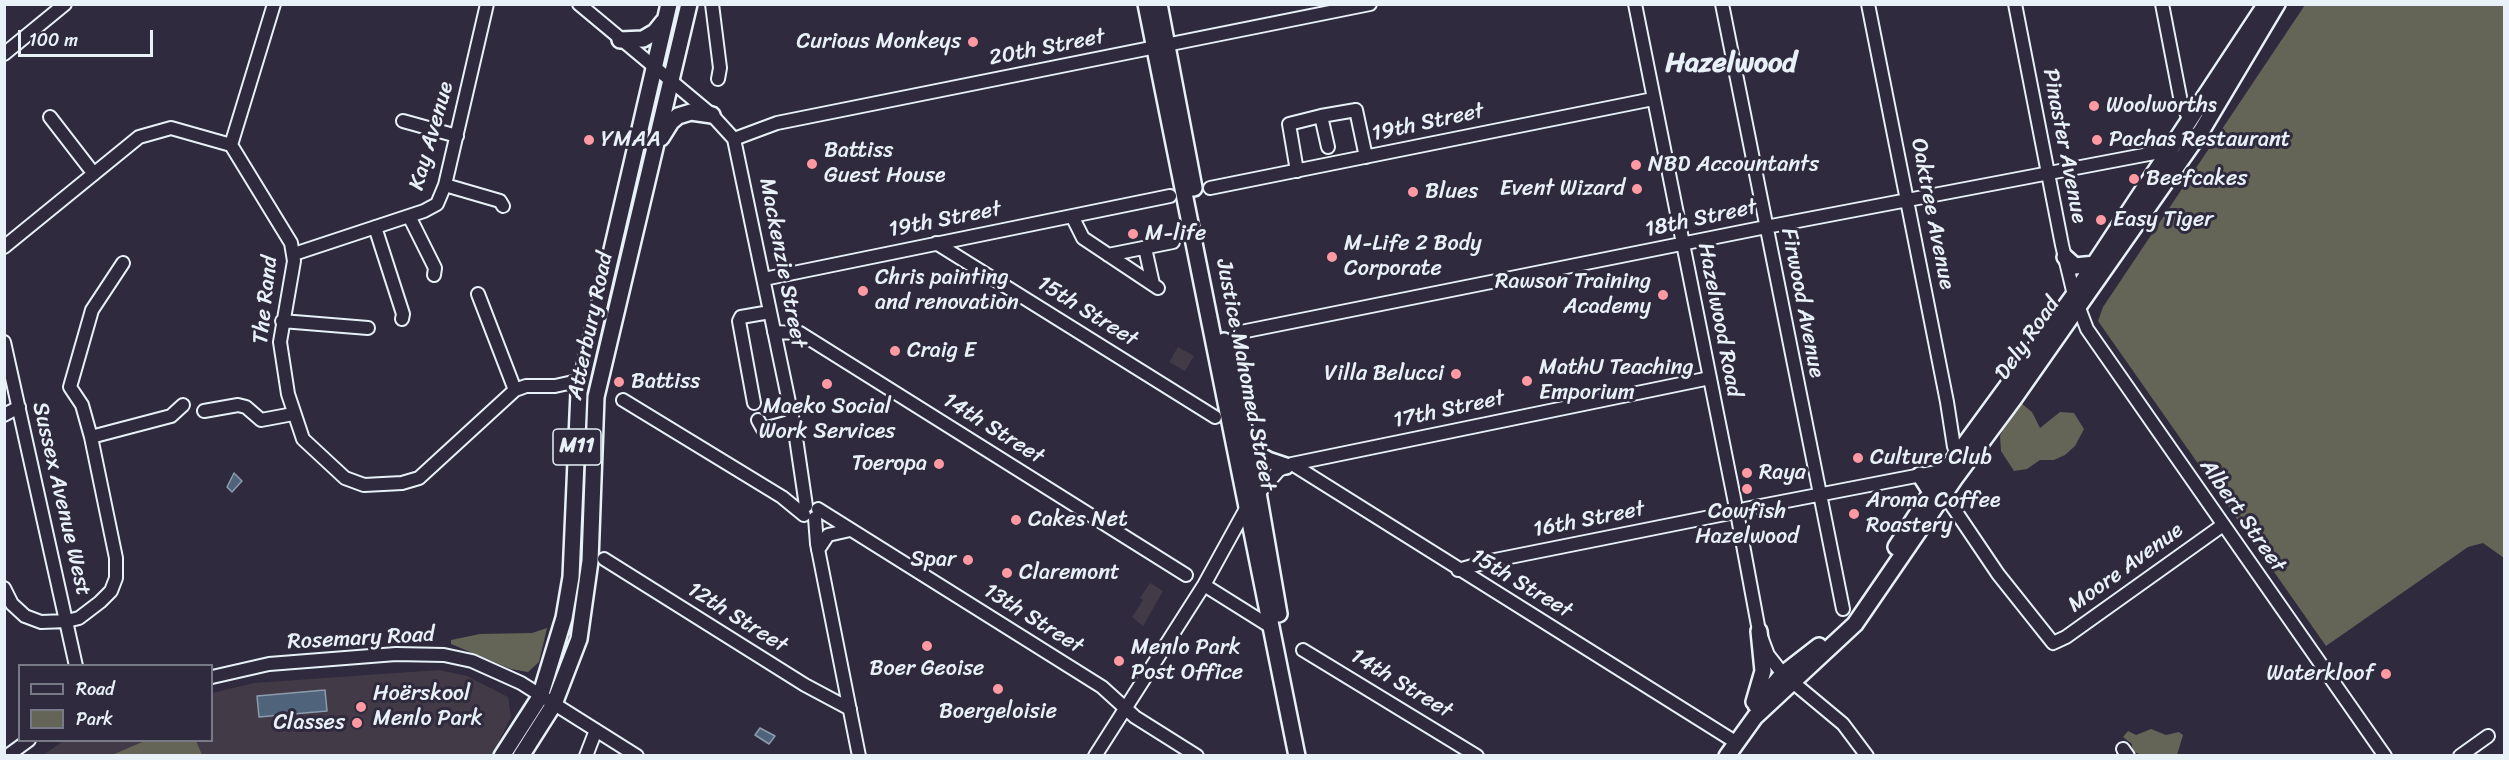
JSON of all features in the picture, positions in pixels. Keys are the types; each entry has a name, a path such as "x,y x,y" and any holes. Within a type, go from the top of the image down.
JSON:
{"main road":[{"name":"Atterbury Road","path":"502,756 540,697 564,618 571,577 579,401 582,380 669,4"},
{"name":"Atterbury Road","path":"521,756 554,704 575,650 586,602 590,561 596,397 689,4"},
{"name":"Justice Mahomed Street","path":"1146,4 1160,47 1249,449 1281,634 1306,756"},
{"name":"Justice Mahomed Street","path":"1159,4 1160,47 1297,756"},
{"name":"Dely Road","path":"2076,301 2095,264 2170,150 2193,122 2265,4"},
{"name":"Dely Road","path":"1788,678 1855,624 1938,493 2202,130 2277,4"},
{"path":"620,40 638,40 649,37 665,20"},
{"path":"2193,122 2236,73"},
{"path":"650,166 666,130 678,116 691,112 712,115"},
{"path":"2065,257 2075,266 2095,264"},
{"path":"1947,470 1957,466 1976,440"},
{"name":"Dely Road","path":"1938,493 1947,470 1960,451 1976,440"},
{"path":"1249,449 1268,460 1289,465"},
{"path":"1920,475 1938,493"},
{"path":"1727,756 1749,713 1762,680 1763,663 1759,631"},
{"path":"1749,713 1788,678"},
{"path":"1722,756 1788,678"}],"street":[{"path":"4,54 65,4"},
{"path":"4,247 139,136 171,128 231,145 274,4"},
{"name":"Kay Avenue","path":"294,254 437,204 445,185 487,4"},
{"path":"579,4 712,115 734,139"},
{"path":"712,4 720,68 718,79"},
{"name":"20th Street","path":"734,139 777,123 1370,4"},
{"name":"Hazelwood Road","path":"1635,4 1759,631 1768,655 1788,678 1843,724 1867,756"},
{"name":"Firwood Avenue","path":"1722,4 1843,609"},
{"name":"Oaktree Avenue","path":"1868,4 1908,200 1954,447 1960,451"},
{"name":"Pinaster Avenue","path":"2015,4 2046,172 2076,301"},
{"path":"2162,4 2181,102 2193,122"},
{"name":"19th Street","path":"1210,188 1653,99"},
{"path":"1297,171 1289,124 1321,116 1356,110 1366,157"},
{"path":"1321,116 1328,147"},
{"path":"50,117 94,174"},
{"path":"403,121 457,136"},
{"name":"Mackenzie Street","path":"734,139 771,312 859,756"},
{"name":"The Rand","path":"231,145 283,228 294,254 282,321 280,354 293,414 303,439 345,478 364,485 402,483 427,472 515,390"},
{"name":"18th Street","path":"1241,332 2046,172 2170,150"},
{"path":"445,185 500,201 503,206"},
{"name":"19th Street","path":"764,279 1170,196"},
{"path":"408,216 435,268 434,275"},
{"path":"1072,216 1083,238 1156,286 1145,248"},
{"path":"375,227 403,314 402,319"},
{"path":"1108,255 1173,242"},
{"name":"15th Street","path":"936,243 1215,417"},
{"path":"4,588 12,604 24,616 41,622 67,621 79,618 106,597 117,572 91,437 82,405 70,387 92,310 123,263"},
{"path":"478,294 515,390 526,386 555,386 582,380"},
{"name":"Albert Street","path":"2076,301 2092,337 2385,756"},
{"path":"754,403 740,321 741,317 771,312"},
{"path":"282,321 368,328"},
{"name":"14th Street","path":"774,332 795,331 809,339 1186,575"},
{"name":"Sussex Avenue West","path":"4,342 76,664"},
{"name":"17th Street","path":"1095,756 1124,707 1204,585 1248,505 1272,475 1289,465 1710,378"},
{"path":"555,386 579,401"},
{"name":"13th Street","path":"623,399 780,496 846,528 1102,687 1135,717 1197,756"},
{"path":"91,437 171,416 183,405"},
{"path":"204,411 238,405 246,407 261,420 293,414"},
{"path":"4,415 19,407"},
{"path":"758,420 763,429 793,421"},
{"path":"1953,432 1963,438 1976,440"},
{"name":"15th Street","path":"1289,465 1734,741"},
{"name":"16th Street","path":"1458,570 1490,561 1947,470"},
{"path":"780,496 790,493 804,483"},
{"name":"Moore Avenue","path":"1938,493 1998,574 2053,642 2066,637 2223,525"},
{"path":"818,547 828,535 846,528"},
{"name":"12th Street","path":"604,559 805,685 850,709"},
{"path":"1204,585 1271,627"},
{"name":"14th Street","path":"1304,650 1477,756"},
{"name":"Rosemary Road","path":"213,677 269,664 430,653 468,660 521,683 637,756"},
{"path":"586,756 596,730"},
{"path":"2460,756 2488,736"},
{"path":"7,756 27,742"}],"shaded area":[{"path":"1178,347 1194,356 1185,371 1169,362"},
{"path":"1150,583 1163,591 1143,626 1132,617 1143,600 1140,598"},
{"name":"Hoërskool Menlo Park","path":"439,670 467,676 508,697 511,717 492,755 42,756 62,742 213,742 213,693 254,683"}],"green space":[{"path":"2305,5 2504,5 2504,558 2483,543 2468,547 2326,646 2098,321 2103,307"},
{"path":"2021,403 2032,412 2040,428 2060,412 2074,413 2084,429 2075,446 2065,455 2054,460 2040,460 2027,469 2014,471 2001,451 2000,436 2015,405"},
{"path":"547,628 539,662 528,672 511,669 451,644 451,640 480,634 532,633"},
{"path":"2151,729 2166,735 2179,732 2183,735 2177,755 2142,755 2132,751 2132,744 2123,737 2128,731 2136,735"},
{"path":"142,742 196,742 202,755 112,755"}],"water":[{"path":"234,473 242,481 232,492 227,487"},
{"path":"325,690 327,711 259,717 257,696"},
{"path":"760,728 775,736 769,744 755,735"}],"place":[{"name":"Curious Monkeys","path":"973,42"},
{"name":"Woolworths","path":"2094,106"},
{"name":"YMAA","path":"589,140"},
{"name":"Pachas Restaurant","path":"2097,140"},
{"name":"Battiss Guest House","path":"812,164"},
{"name":"NBD Accountants","path":"1636,165"},
{"name":"Beefcakes","path":"2134,179"},
{"name":"Event Wizard","path":"1637,189"},
{"name":"Blues","path":"1413,192"},
{"name":"Easy Tiger","path":"2101,220"},
{"name":"M-life","path":"1133,234"},
{"name":"M-Life 2 Body Corporate","path":"1332,257"},
{"name":"Chris painting and renovation","path":"863,291"},
{"name":"Rawson Training Academy","path":"1663,295"},
{"name":"Craig E","path":"895,351"},
{"name":"Villa Belucci","path":"1456,374"},
{"name":"MathU Teaching Emporium","path":"1527,381"},
{"name":"Battiss","path":"619,382"},
{"name":"Maeko Social Work Services","path":"827,384"},
{"name":"Culture Club","path":"1858,458"},
{"name":"Toeropa","path":"939,464"},
{"name":"Raya","path":"1747,473"},
{"name":"Cowfish Hazelwood","path":"1747,489"},
{"name":"Aroma Coffee Roastery","path":"1854,514"},
{"name":"Cakes Net","path":"1016,520"},
{"name":"Spar","path":"968,560"},
{"name":"Claremont","path":"1007,573"},
{"name":"Boer Geoise","path":"927,646"},
{"name":"Menlo Park Post Office","path":"1119,661"},
{"name":"Waterkloof","path":"2386,674"},
{"name":"Boergeloisie","path":"998,689"},
{"name":"Hoërskool Menlo Park","path":"361,707"},
{"name":"Classes","path":"357,723"}],"district":[{"name":"Hazelwood","path":"1731,64"}]}
